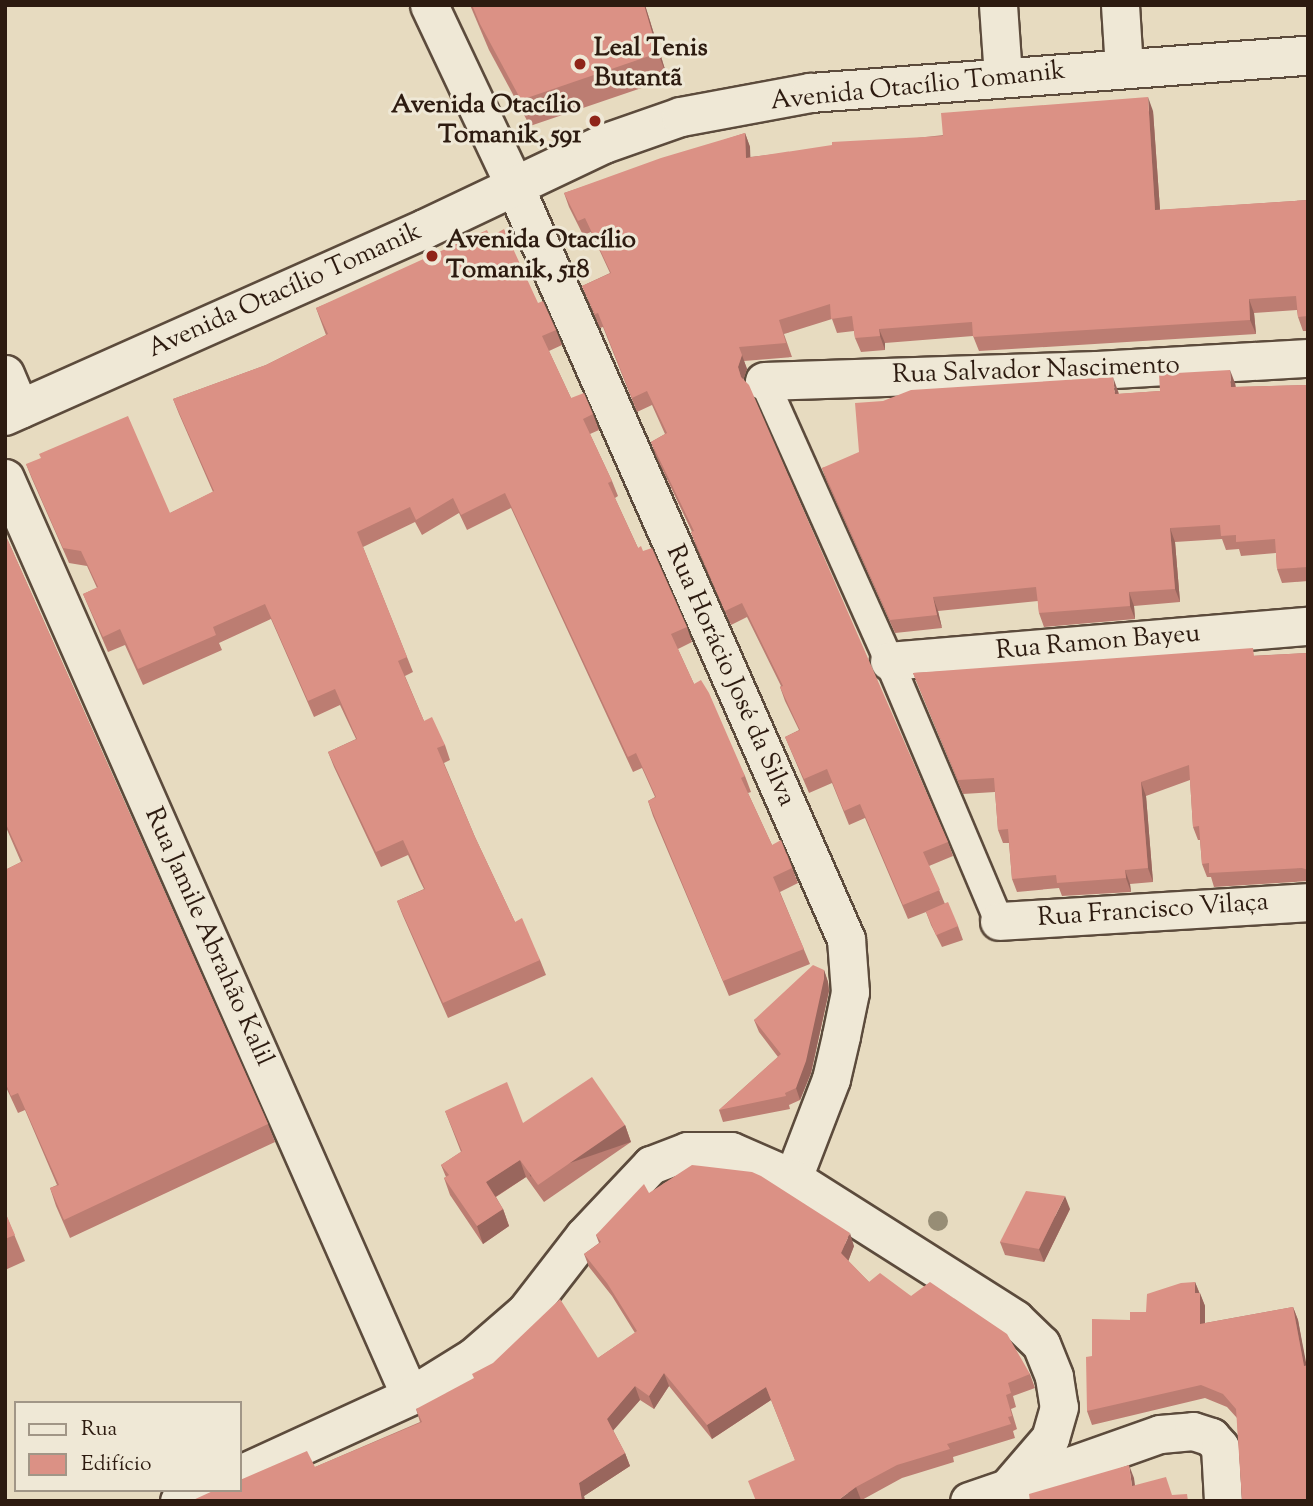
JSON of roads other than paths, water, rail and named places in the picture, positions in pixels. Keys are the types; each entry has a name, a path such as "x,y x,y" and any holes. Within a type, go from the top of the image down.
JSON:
{"street":[{"name":"Rua Horácio José da Silva","path":"429,5 514,185 846,939 850,992 841,1036 831,1079 793,1178"},
{"path":"998,5 1003,76"},
{"path":"1120,5 1124,69"},
{"name":"Avenida Otacílio Tomanik","path":"13,412 425,229 604,144 681,117 811,93 1003,76 1308,56"},
{"name":"Rua Salvador Nascimento","path":"764,382 1097,370 1308,358"},
{"path":"5,374 13,412"},
{"path":"764,382 889,661 999,921"},
{"name":"Rua Jamile Abrahão Kalil","path":"5,478 410,1396"},
{"name":"Rua Ramon Bayeu","path":"889,661 1308,626"},
{"name":"Rua Francisco Vilaça","path":"999,921 1308,902"},
{"path":"242,1473 410,1396 472,1357 525,1312 584,1236 651,1165 687,1151 731,1151 793,1178 1015,1319 1041,1344 1054,1377 1059,1407 1050,1438 1007,1488"},
{"path":"969,1501 1160,1434 1193,1431 1210,1437 1220,1447 1223,1501"},
{"path":"179,1501 199,1492"}],"place":[{"name":"Leal Tenis Butantã","path":"580,64"},
{"name":"Avenida Otacílio Tomanik, 591","path":"595,121"},
{"name":"Avenida Otacílio Tomanik, 518","path":"432,256"}]}
